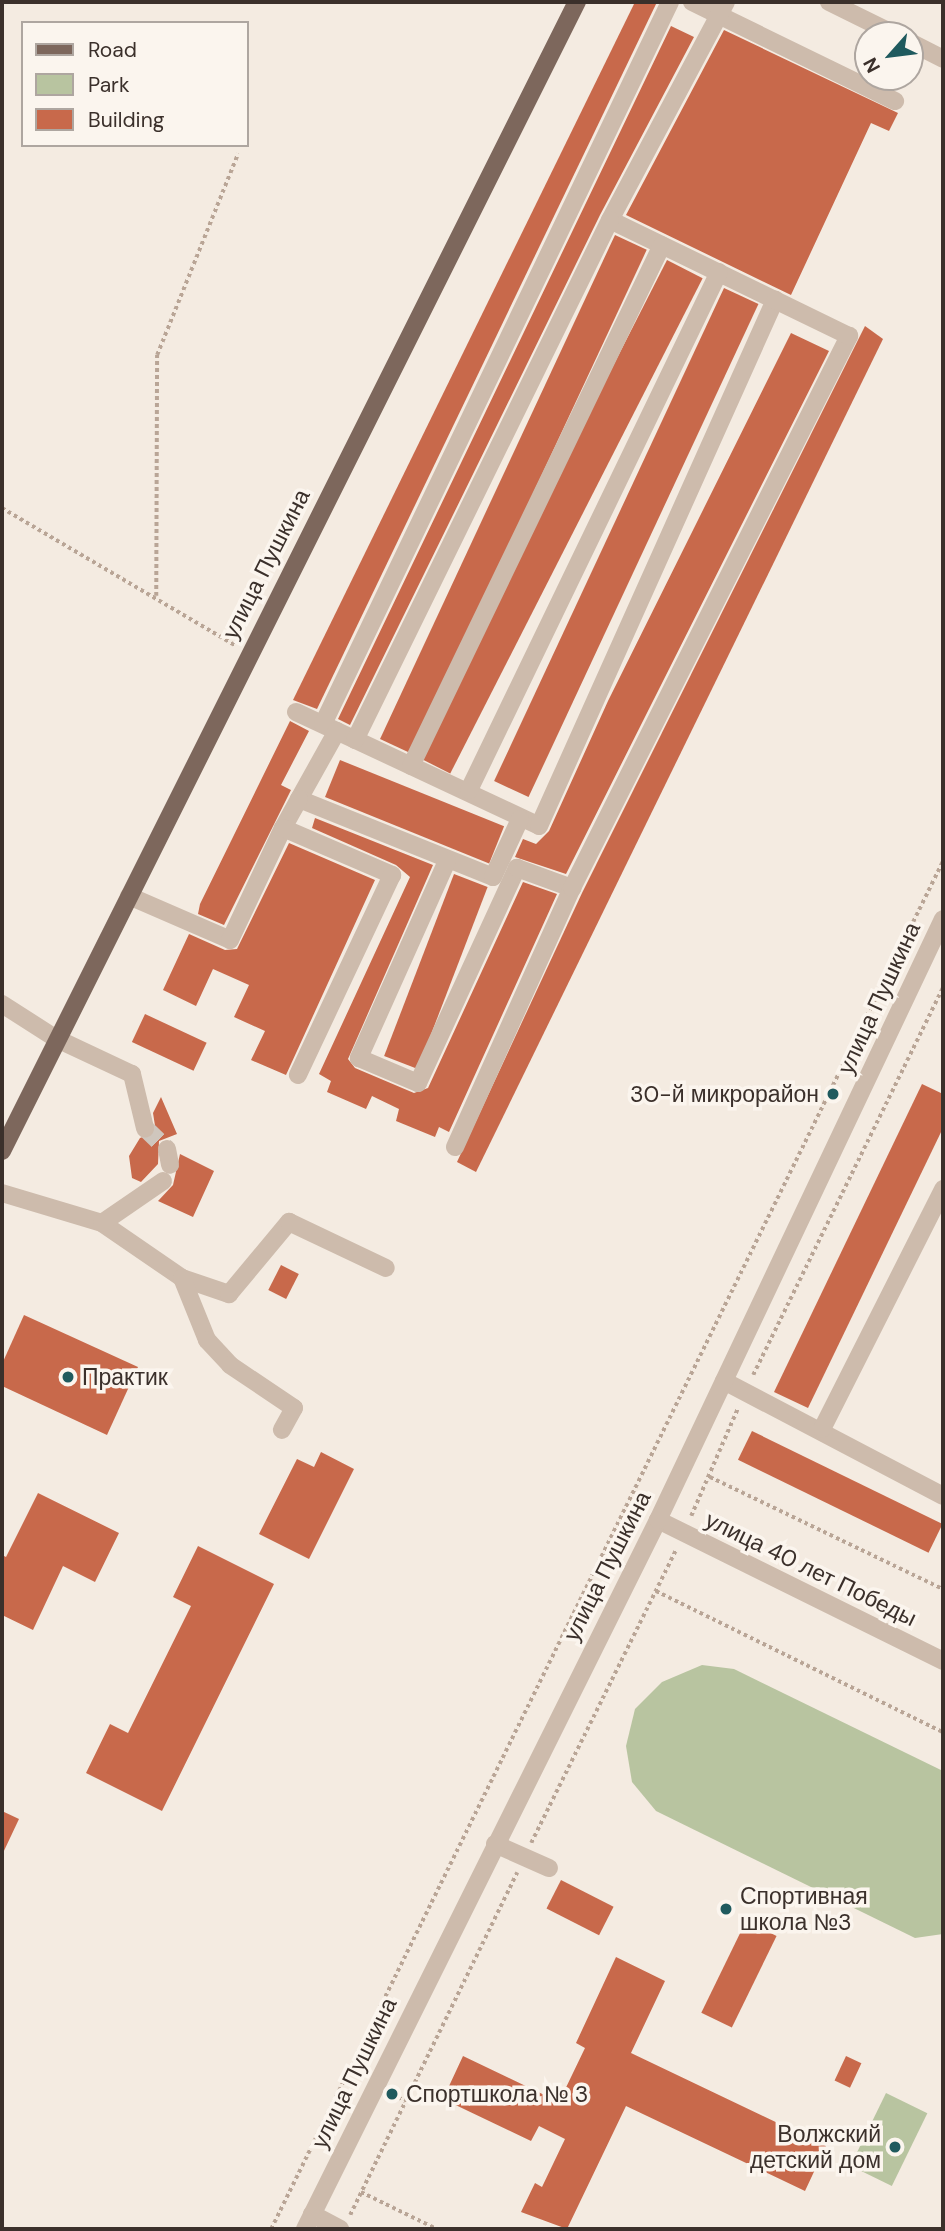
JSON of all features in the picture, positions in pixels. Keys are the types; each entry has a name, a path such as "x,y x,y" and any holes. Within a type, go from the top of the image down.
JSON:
{"main road":[{"name":"улица Пушкина","path":"2,1151 55,1038 129,896 248,653 577,2"}],"street":[{"path":"129,896 230,940 299,799 670,2"},
{"path":"692,2 721,8 895,101"},
{"path":"829,2 868,21"},
{"path":"355,740 610,220 721,8"},
{"path":"924,49 943,59"},
{"path":"455,1147 572,888 849,336 610,220"},
{"path":"411,766 662,245"},
{"path":"470,790 719,272"},
{"path":"296,712 411,766 470,790 539,826 775,300"},
{"path":"299,799 500,881"},
{"path":"447,861 359,1058 418,1083 500,881 520,818"},
{"path":"283,828 391,875 298,1075"},
{"path":"500,881 517,868 572,888"},
{"name":"улица Пушкина","path":"308,2222 658,1520 943,919"},
{"path":"2,1004 55,1038 132,1074 145,1128"},
{"path":"102,1223 167,1165"},
{"path":"822,1429 943,1188"},
{"path":"2,1193 102,1223 182,1278 229,1294 289,1222 386,1268"},
{"path":"182,1278 207,1340 230,1365 295,1408 282,1430"},
{"path":"724,1381 822,1429 943,1496"},
{"name":"улица 40 лет Победы","path":"658,1520 943,1661"},
{"path":"495,1844 549,1868"},
{"path":"308,2222 345,2223"}],"path":[{"path":"156,596 157,355 238,154"},
{"path":"2,508 156,596 248,653"},
{"path":"271,2229 943,861"},
{"path":"345,2223 656,1591 710,1477 745,1392 943,988"},
{"path":"710,1477 943,1589"},
{"path":"656,1591 943,1732"},
{"path":"391,1987 402,1992"},
{"path":"392,2094 405,2101"},
{"path":"361,2192 437,2229"}],"green space":[{"path":"702,1665 734,1669 943,1771 943,1934 915,1938 656,1811 632,1782 626,1746 635,1709 662,1682"},
{"path":"886,2093 927,2113 892,2186 850,2166"}],"building":[{"path":"635,2 657,2 317,709 293,700"},
{"path":"671,26 694,37 600,215 350,725 338,719"},
{"path":"724,30 898,113 889,131 871,123 791,295 626,215"},
{"path":"615,235 647,250 412,754 380,739"},
{"path":"667,260 703,278 450,774 415,755"},
{"path":"724,288 758,304 529,797 494,781"},
{"path":"865,326 883,339 476,1172 457,1162 582,893"},
{"path":"791,333 829,351 566,874 515,857 523,839 536,844 549,831 608,701"},
{"path":"290,721 309,731 281,785 291,790 224,925 198,914 200,904"},
{"path":"340,760 504,826 489,863 325,797"},
{"path":"315,818 433,865 348,1059 355,1068 414,1093 428,1088 523,882 557,894 449,1132 439,1127 435,1137 396,1121 399,1109 372,1096 366,1109 327,1092 331,1081 319,1074 410,877 396,865 312,828"},
{"path":"289,843 375,880 286,1075 251,1060 265,1031 234,1017 249,985 213,969 196,1006 163,990 189,934 225,950 237,949"},
{"path":"454,874 488,887 418,1069 384,1056"},
{"path":"145,1014 207,1043 194,1071 132,1042"},
{"path":"922,1084 943,1094 943,1128 808,1408 774,1392"},
{"path":"161,1097 177,1134 159,1141 158,1164 141,1182 132,1178 129,1156 140,1138 156,1132 153,1113"},
{"path":"180,1154 214,1171 193,1217 158,1201 173,1185"},
{"path":"281,1265 299,1274 286,1299 268,1290"},
{"name":"Практик","path":"24,1315 138,1367 107,1435 2,1386 2,1364"},
{"path":"752,1431 943,1524 929,1553 738,1460"},
{"path":"321,1452 354,1469 309,1559 259,1534 297,1459 314,1467"},
{"path":"38,1493 119,1533 95,1582 63,1566 33,1630 2,1615 2,1555 6,1557"},
{"path":"198,1546 274,1584 162,1811 86,1773 110,1724 128,1733 191,1606 173,1597"},
{"path":"2,1811 19,1819 2,1855"},
{"path":"561,1880 614,1907 599,1935 546,1909"},
{"path":"746,1921 777,1936 732,2028 701,2013"},
{"path":"616,1957 665,1981 631,2053 826,2146 805,2191 626,2106 567,2229 521,2212 535,2183 542,2187 565,2139 539,2126 531,2141 443,2099 463,2056 559,2102 585,2048 576,2043"},
{"path":"846,2056 861,2063 850,2088 835,2080"}],"tunnel":[{"path":"145,1128 167,1149"}],"place":[{"name":"30-й микрорайон","path":"833,1094"},
{"name":"Практик","path":"68,1377"},
{"name":"Спортивная школа №3","path":"726,1909"},
{"name":"Спортшкола № 3","path":"392,2094"},
{"name":"Волжский детский дом","path":"895,2147"}]}
